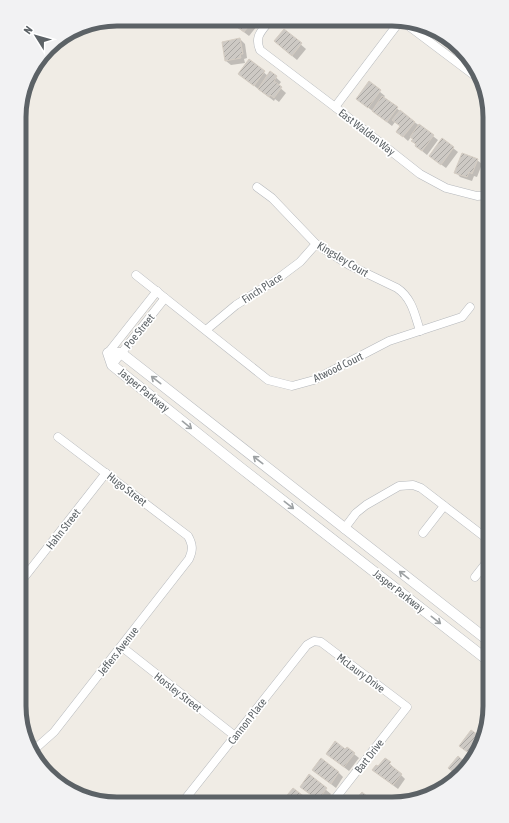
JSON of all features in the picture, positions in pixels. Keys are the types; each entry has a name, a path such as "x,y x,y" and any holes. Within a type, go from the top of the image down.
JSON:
{"street":[{"name":"East Walden Way","path":"265,26 258,35 257,44 260,50 420,174 446,188 477,196 483,196"},
{"path":"335,107 397,26"},
{"path":"411,28 472,74"},
{"name":"Kingsley Court","path":"257,187 272,198 316,244 349,265 397,288 404,293 412,305 420,331"},
{"name":"Finch Place","path":"206,330 236,305 276,280 300,262 316,244"},
{"name":"Atwood Court","path":"136,275 268,380 292,386 314,380 389,342 462,317 470,307"},
{"name":"Poe Street","path":"108,352 157,291"},
{"name":"Poe Street","path":"112,364 166,298"},
{"name":"Jasper Parkway","path":"483,637 344,529 122,352 108,352 112,364 241,468 483,657"},
{"name":"Hugo Street","path":"58,437 188,536 192,544"},
{"name":"Hahn Street","path":"26,575 106,473"},
{"path":"344,529 356,513 366,505 398,486 413,485 421,488 483,536"},
{"path":"423,533 444,506"},
{"name":"Jeffers Avenue","path":"36,748 54,732 190,559 192,544"},
{"path":"475,577 483,567"},
{"name":"McLaury Drive","path":"314,642 321,642 407,707"},
{"name":"Cannon Place","path":"187,797 307,645 314,642"},
{"name":"Horsley Street","path":"122,647 235,736"},
{"name":"Bart Drive","path":"336,797 407,707"}],"building":[{"path":"236,26 249,26 244,32"},
{"path":"284,29 302,43 292,56 274,41"},
{"path":"240,38 243,54 240,54 241,58 225,61 222,42"},
{"path":"249,59 265,71 254,86 238,74"},
{"path":"270,71 277,76 274,81 282,87 274,98 270,95 269,97 258,89"},
{"path":"369,81 381,90 368,108 356,99"},
{"path":"382,96 398,107 387,122 372,111"},
{"path":"400,110 415,122 403,137 396,132 400,126 392,120"},
{"path":"419,124 434,135 422,151 415,146 416,144 411,141 413,139 410,137"},
{"path":"442,138 454,147 441,165 429,156"},
{"path":"462,153 478,159 472,174 469,172 467,177 454,173"},
{"path":"471,730 478,735 469,753 459,746"},
{"path":"335,741 345,749 347,747 355,753 344,767 326,754"},
{"path":"458,756 464,761 453,772 448,768"},
{"path":"321,758 339,772 331,784 312,770"},
{"path":"385,758 391,762 389,764 402,774 393,785 372,770"},
{"path":"309,774 327,788 320,797 314,797 300,787"},
{"path":"293,788 305,797 286,797"},
{"path":"362,792 368,797 358,797"}]}
